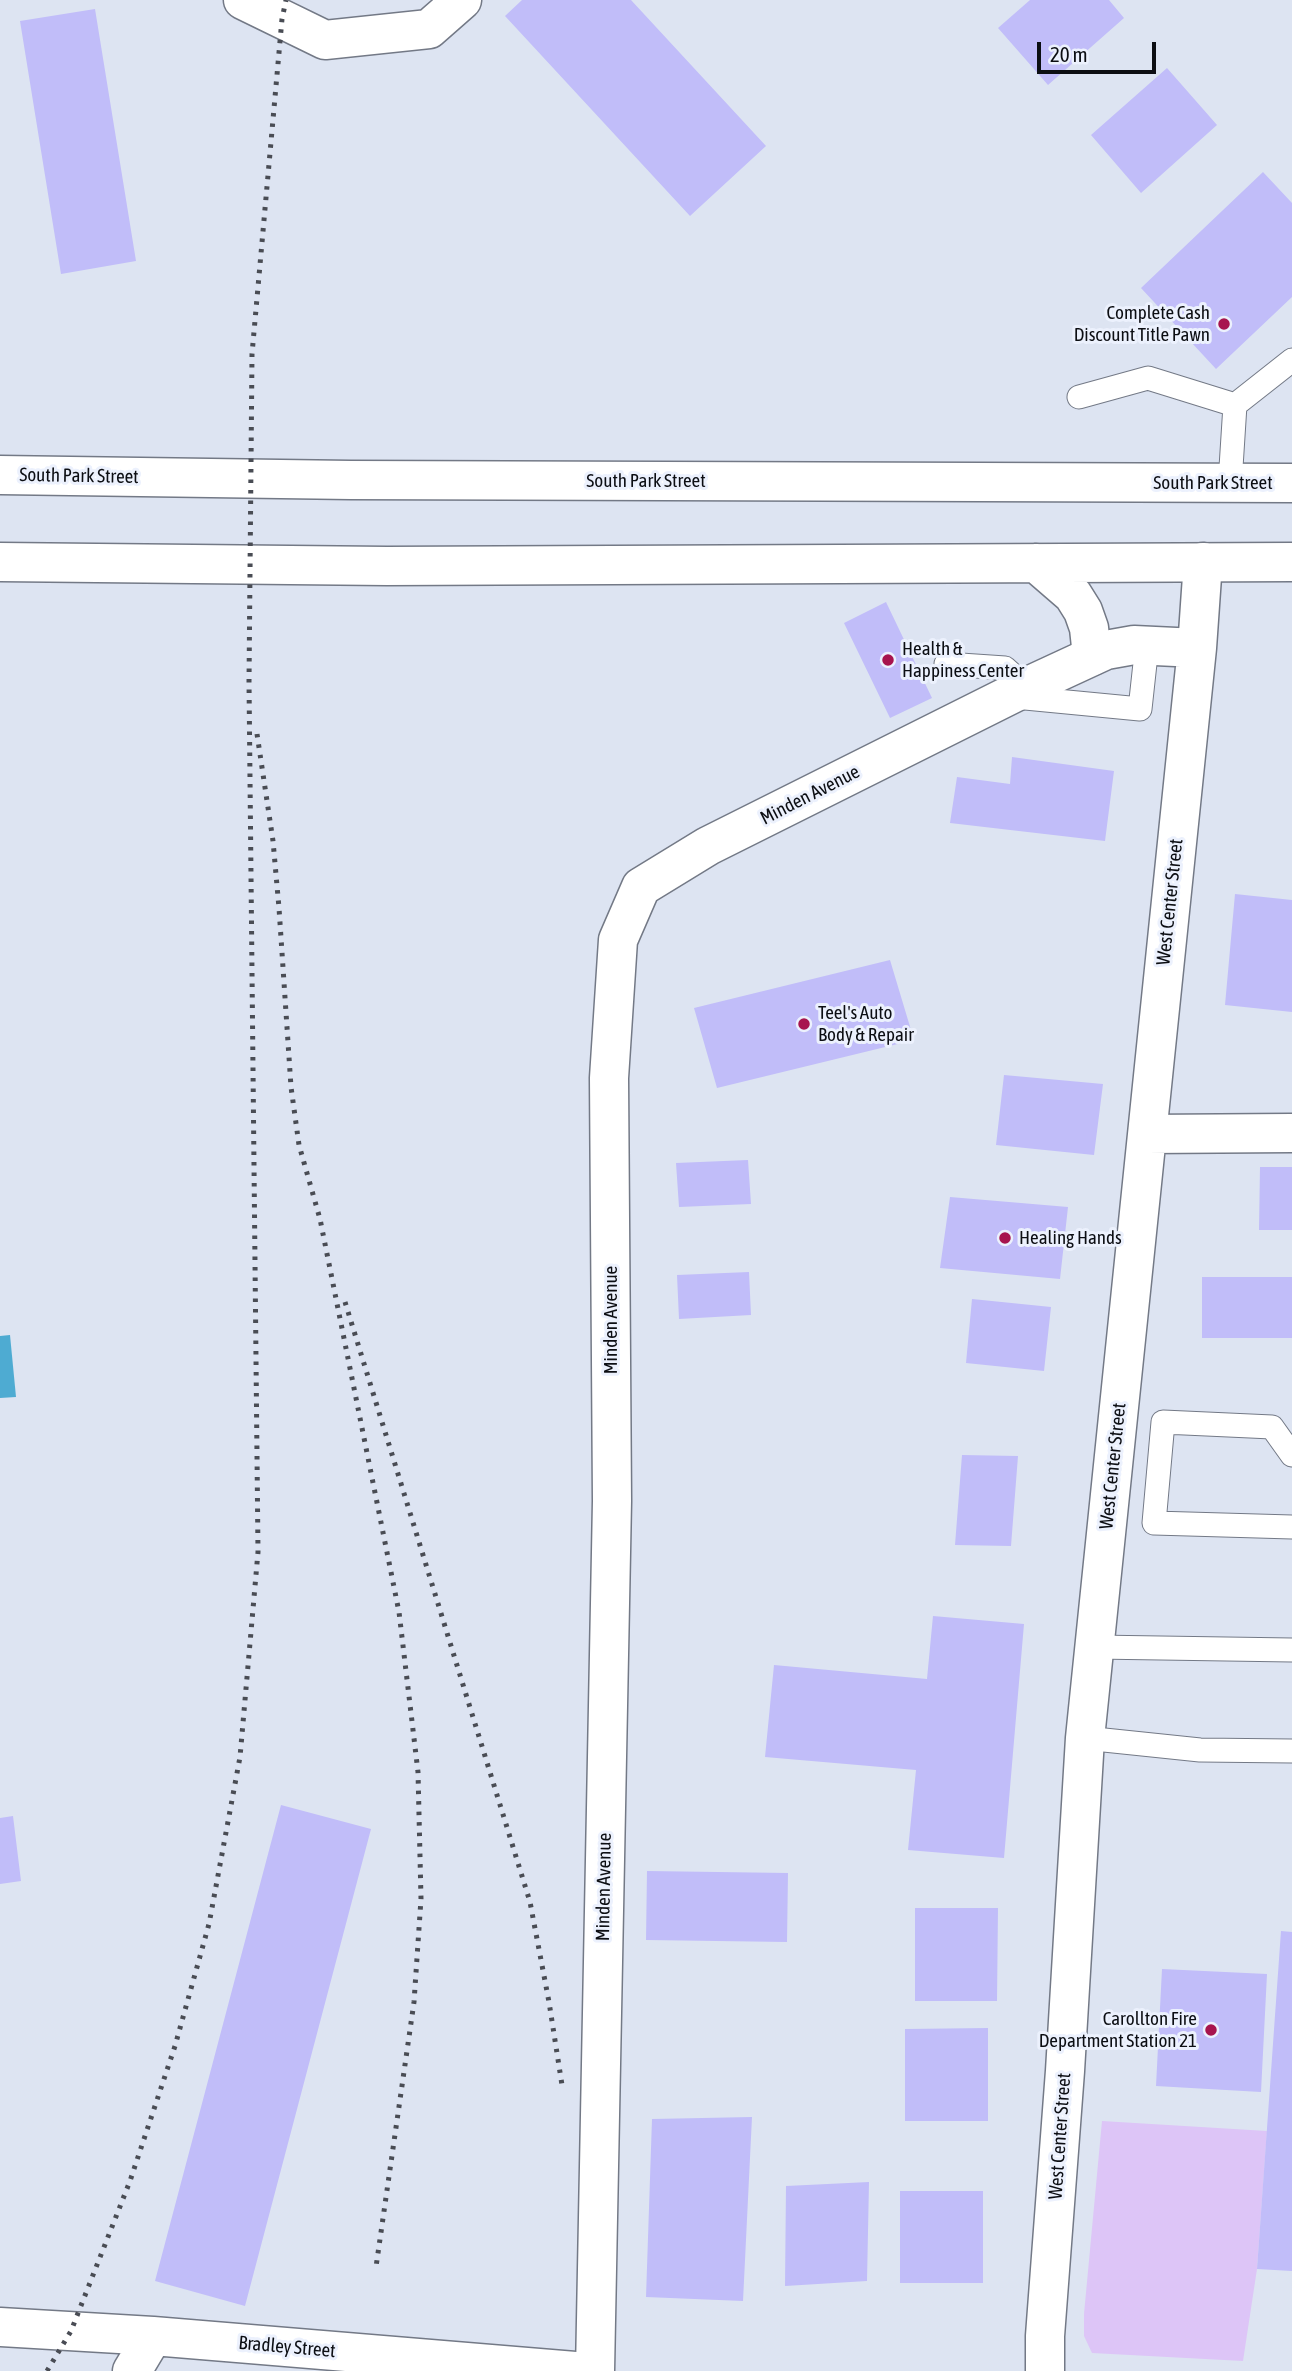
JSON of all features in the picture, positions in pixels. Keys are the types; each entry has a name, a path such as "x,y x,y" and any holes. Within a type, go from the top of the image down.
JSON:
{"street":[{"path":"243,0 325,40 429,29 463,0"},
{"name":"South Park Street","path":"0,475 351,480 1292,483"},
{"path":"0,562 373,566 1292,562"},
{"name":"West Center Street","path":"1045,2371 1045,2336 1065,2071 1085,1738 1197,648 1203,562"},
{"path":"1036,564 1073,595 1083,611 1089,628 1092,656"},
{"name":"Minden Avenue","path":"595,2371 612,1501 609,1078 618,940 641,887 708,846 1106,650 1134,645 1197,648"},
{"path":"1146,1134 1292,1133"},
{"name":"Bradley Street","path":"0,2326 153,2336 322,2361 575,2371"},
{"path":"132,2371 153,2336"}],"lane":[{"path":"1230,483 1235,405 1292,360"},
{"path":"1079,397 1148,378 1235,405"},
{"path":"946,664 1005,668 1017,692 1139,709 1147,645"},
{"path":"1292,1455 1272,1427 1163,1422 1154,1523 1292,1527"},
{"path":"1095,1647 1292,1650"},
{"path":"1085,1738 1200,1750 1292,1752"}],"shaded area":[{"path":"1102,2121 1267,2131 1257,2269 1243,2361 1092,2353 1084,2336 1084,2314"}],"water":[{"path":"10,1335 16,1397 0,1398 0,1336"}],"building":[{"path":"522,0 631,0 766,146 690,216 505,16"},
{"path":"1030,0 1109,0 1124,18 1048,85 998,28"},
{"path":"95,9 136,261 61,274 20,21"},
{"path":"1167,68 1217,125 1141,193 1091,135"},
{"path":"1263,172 1292,203 1292,297 1216,369 1141,288"},
{"name":"Health & Happiness Center","path":"886,602 932,698 890,718 844,623"},
{"path":"1012,757 1114,771 1105,841 950,823 957,777 1010,784"},
{"path":"1235,894 1292,900 1292,1012 1225,1005"},
{"name":"Teel's Auto Body & Repair","path":"890,960 914,1040 717,1088 694,1008"},
{"path":"1004,1075 1103,1084 1094,1155 996,1145"},
{"path":"748,1160 751,1204 679,1207 676,1163"},
{"path":"1260,1167 1292,1167 1292,1230 1259,1230"},
{"name":"Healing Hands","path":"950,1197 1068,1207 1060,1279 940,1268"},
{"path":"749,1272 751,1315 679,1319 677,1275"},
{"path":"1202,1277 1292,1277 1292,1338 1202,1338"},
{"path":"972,1299 1051,1307 1044,1371 966,1363"},
{"path":"962,1455 1018,1456 1011,1546 955,1545"},
{"path":"933,1616 1024,1624 1004,1858 908,1850 916,1770 765,1757 774,1665 927,1679"},
{"path":"281,1805 371,1829 245,2306 155,2281"},
{"path":"13,1816 21,1881 0,1884 0,1818"},
{"path":"647,1871 788,1873 787,1942 646,1940"},
{"path":"915,1908 998,1908 997,2001 915,2001"},
{"path":"1281,1931 1292,1932 1292,2271 1257,2269"},
{"name":"Carollton Fire Department Station 21","path":"1162,1969 1267,1974 1261,2092 1156,2086"},
{"path":"988,2028 988,2121 905,2121 905,2029"},
{"path":"752,2117 743,2301 646,2297 652,2119"},
{"path":"869,2182 867,2281 785,2286 786,2186"},
{"path":"900,2191 983,2191 983,2283 900,2283"}],"railway":[{"path":"47,2371 71,2331 130,2181 175,2046 209,1924 240,1757 258,1552 249,682 252,354 282,19 286,0"},
{"path":"257,734 273,841 291,1087 299,1145 320,1219 399,1612 418,1772 421,1899 414,2002 376,2267"},
{"path":"345,1302 530,1902 562,2085"}],"place":[{"name":"Complete Cash Discount Title Pawn","path":"1224,324"},
{"name":"Health & Happiness Center","path":"888,660"},
{"name":"Teel's Auto Body & Repair","path":"804,1024"},
{"name":"Healing Hands","path":"1005,1238"},
{"name":"Carollton Fire Department Station 21","path":"1211,2030"}]}
